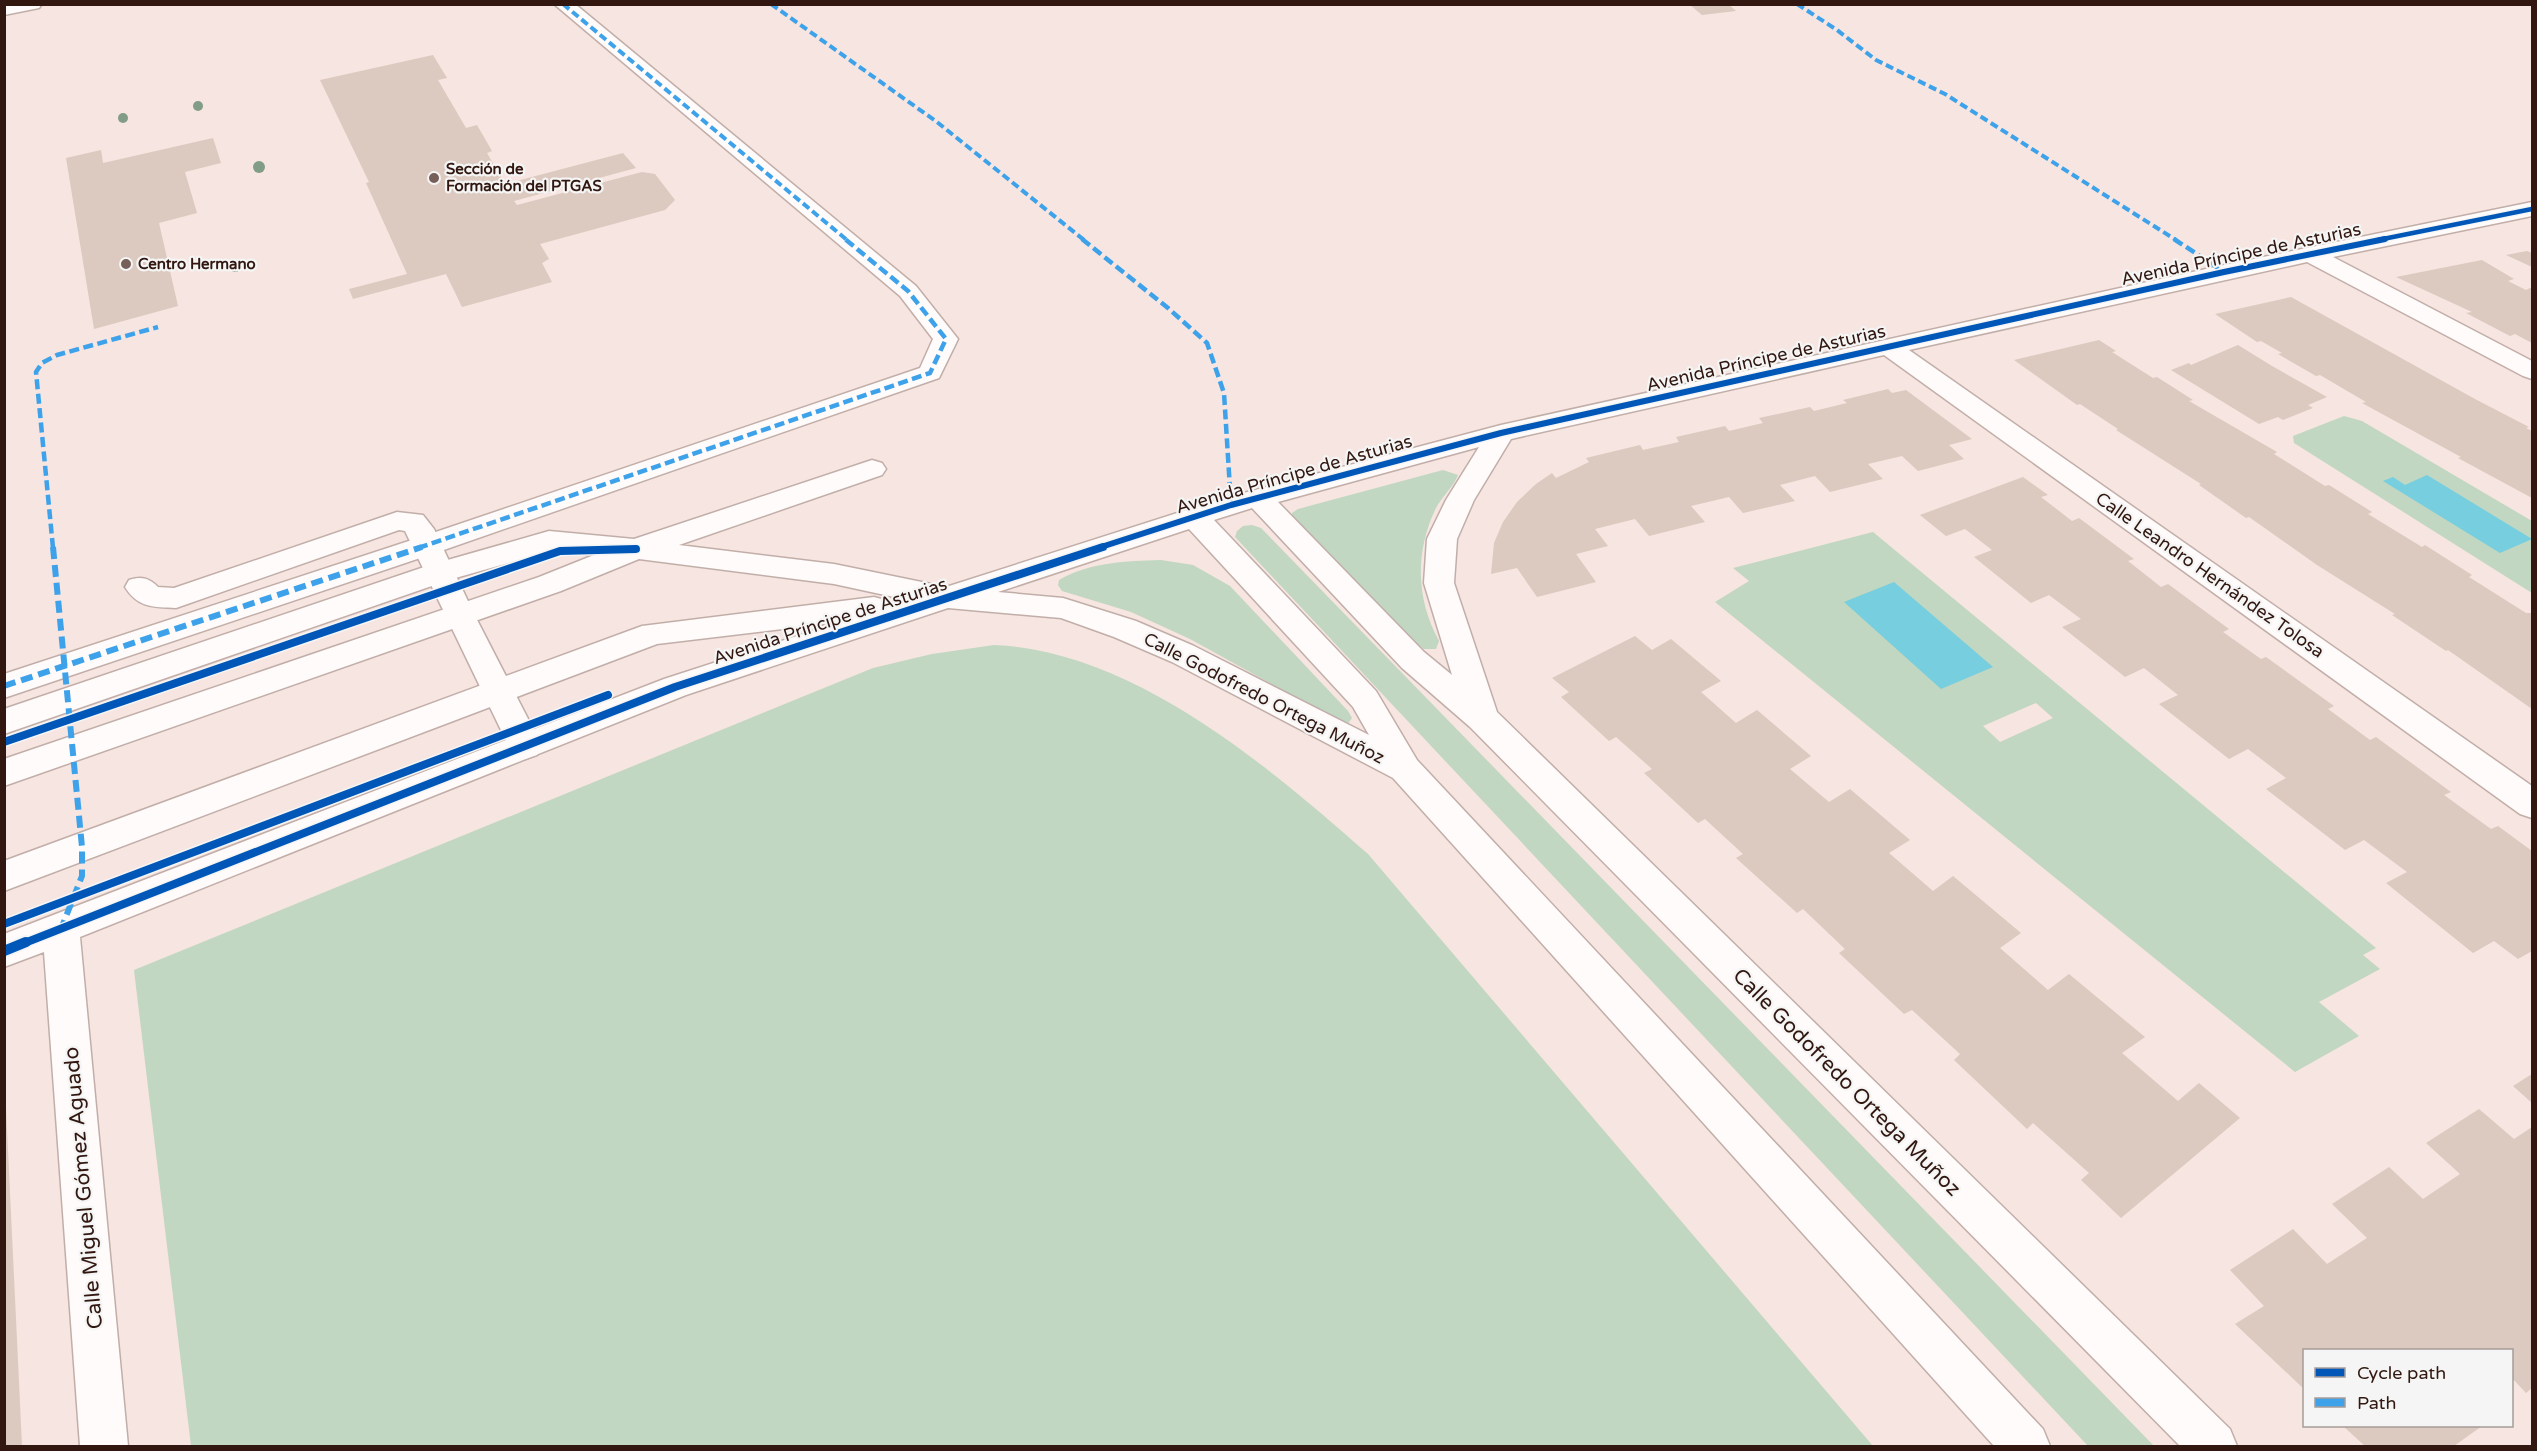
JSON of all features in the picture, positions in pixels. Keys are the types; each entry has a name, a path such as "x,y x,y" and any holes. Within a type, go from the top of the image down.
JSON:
{"street":[{"path":"4,10 33,4"},
{"path":"4,722 930,373 946,339 908,291 563,4"},
{"name":"Avenida Príncipe de Asturias","path":"4,951 675,687 1194,516 1501,433 2310,254 2532,209"},
{"path":"2310,254 2532,371"},
{"name":"Calle Leandro Hernández Tolosa","path":"1888,346 2532,804"},
{"name":"Calle Godofredo Ortega Muñoz","path":"1482,718 1439,583 1442,539 1460,500 1501,433"},
{"path":"4,773 550,584 636,549 872,469"},
{"name":"Calle Godofredo Ortega Muñoz","path":"1258,498 1413,660 1482,718 2213,1446"},
{"name":"Calle Godofredo Ortega Muñoz","path":"1194,516 1365,699 1405,768 2026,1446"},
{"path":"140,587 150,597 176,598 396,521 413,522 420,529 459,614 525,746"},
{"path":"4,686 434,559 549,541 834,573 947,598"},
{"path":"4,876 653,634 947,598"},
{"name":"Calle Godofredo Ortega Muñoz","path":"947,598 1062,608 1125,629 1183,654 1405,768"},
{"name":"Calle Miguel Gómez Aguado","path":"61,929 104,1446"}],"green space":[{"path":"2344,416 2362,421 2532,521 2532,593 2294,443 2293,436"},
{"path":"1443,470 1458,475 1435,510 1424,543 1421,559 1422,592 1431,625 1439,641 1436,649 1424,649 1412,641 1293,519 1292,513 1298,509"},
{"path":"1252,525 1261,528 2154,1446 2088,1446 1235,537 1237,531 1243,526"},
{"path":"1873,532 2376,948 2363,955 2380,969 2319,1002 2359,1036 2295,1072 1715,602 1749,581 1733,568","holes":["2036,703 2053,718 2000,742 1983,726"]},
{"path":"1161,560 1193,565 1230,586 1348,711 1352,718 1347,725 1323,718 1277,687 1190,639 1131,612 1062,591 1058,585 1059,580 1083,569 1122,562"},
{"path":"994,645 1046,652 1097,668 1147,691 1196,719 1242,751 1287,785 1368,854 1873,1446 191,1446 134,970 873,668 932,654"}],"water":[{"path":"2427,475 2532,539 2500,553 2383,481 2393,477 2405,485"},
{"path":"1894,582 1993,667 1941,689 1844,602"}],"building":[{"path":"1689,4 1728,4 1736,11 1702,15"},
{"name":"Sección de Formación del PTGAS","path":"433,55 447,78 438,80 466,128 477,125 492,151 487,153 505,184 623,153 636,168 514,201 517,205 642,172 655,174 675,200 665,210 540,244 549,259 542,263 552,282 462,307 446,274 353,299 349,289 407,274 366,183 369,182 320,80"},
{"name":"Centro Hermano","path":"213,138 221,163 185,172 197,213 159,223 178,306 94,329 66,158 101,150 103,163"},
{"path":"2527,251 2532,253 2532,267 2506,255"},
{"path":"2482,260 2514,279 2508,281 2526,290 2532,287 2532,343 2515,334 2510,336 2466,313 2472,312 2396,277"},
{"path":"2291,297 2529,427 2526,428 2532,431 2532,498 2362,403 2366,402 2278,354 2282,353 2261,341 2257,342 2215,314"},
{"path":"2099,340 2116,351 2112,352 2193,400 2189,401 2277,452 2274,454 2325,486 2329,485 2372,512 2368,514 2422,547 2425,545 2472,575 2469,577 2526,613 2532,613 2532,709 2448,650 2446,651 2392,615 2395,614 2317,565 2249,517 2246,518 2199,485 2201,484 2116,430 2118,429 2080,404 2077,405 2014,360"},
{"path":"2238,345 2327,397 2308,405 2313,408 2283,420 2278,417 2259,424 2171,370 2189,363 2191,365"},
{"path":"1888,389 1892,393 1906,390 1972,439 1949,445 1964,459 1918,471 1902,456 1868,464 1883,479 1830,492 1815,476 1780,485 1795,501 1743,513 1729,497 1691,506 1705,522 1649,536 1635,519 1595,529 1608,546 1576,554 1596,582 1537,597 1517,568 1491,574 1494,543 1503,522 1517,502 1552,473 1556,478 1589,462 1586,458 1640,445 1643,450 1679,442 1676,437 1725,426 1729,431 1763,423 1759,418 1810,407 1814,411 1847,403 1843,400"},
{"path":"2023,477 2048,495 2041,497 2072,521 2079,518 2134,559 2128,561 2161,587 2168,584 2229,629 2223,632 2261,659 2266,657 2334,706 2328,709 2370,740 2376,737 2451,792 2444,795 2491,829 2498,826 2532,851 2532,951 2518,959 2494,941 2473,953 2386,883 2407,872 2364,840 2345,850 2266,789 2286,778 2248,749 2229,759 2159,704 2178,695 2144,668 2125,677 2062,627 2081,619 2049,595 2031,603 1974,557 1992,550 1965,529 1946,536 1920,515"},
{"path":"1635,636 1652,650 1671,639 1721,681 1701,692 1736,723 1757,710 1811,756 1790,769 1829,802 1850,789 1910,840 1889,853 1933,891 1953,876 2021,933 2000,948 2048,990 2069,974 2145,1037 2122,1053 2178,1101 2199,1083 2240,1118 2121,1218 2081,1180 2089,1173 2033,1123 2027,1129 1954,1060 1960,1054 1912,1010 1904,1014 1839,953 1845,949 1803,909 1797,913 1736,858 1743,854 1705,819 1698,823 1644,773 1652,769 1616,737 1609,741 1561,697 1569,692 1552,678"},
{"path":"2532,1074 2532,1103 2513,1086"},
{"path":"4,1108 6,1108 22,1446 4,1446"},
{"path":"2479,1109 2514,1139 2532,1127 2532,1388 2526,1393 2513,1379 2513,1349 2303,1349 2303,1388 2235,1324 2264,1306 2230,1270 2293,1229 2327,1264 2367,1238 2332,1204 2389,1167 2423,1199 2460,1174 2426,1143"},
{"path":"2344,1427 2481,1427 2454,1446 2365,1446"}],"marked path":[{"path":"4,686 428,545 930,373 946,339 908,291 563,4"},
{"path":"771,4 937,122 1168,308 1207,343 1224,393 1231,505"},
{"path":"1797,4 1837,30 1876,60 1945,94 2224,272"},
{"path":"61,929 82,876 82,847 36,372 42,363 57,355 158,327"}],"cycle path":[{"path":"4,951 675,687 1231,505 1501,433 2224,272 2532,209"},
{"path":"4,742 560,551 636,549"},
{"path":"4,924 608,695"}],"place":[{"name":"Sección de Formación del PTGAS","path":"434,178"},
{"name":"Centro Hermano","path":"126,264"}]}
